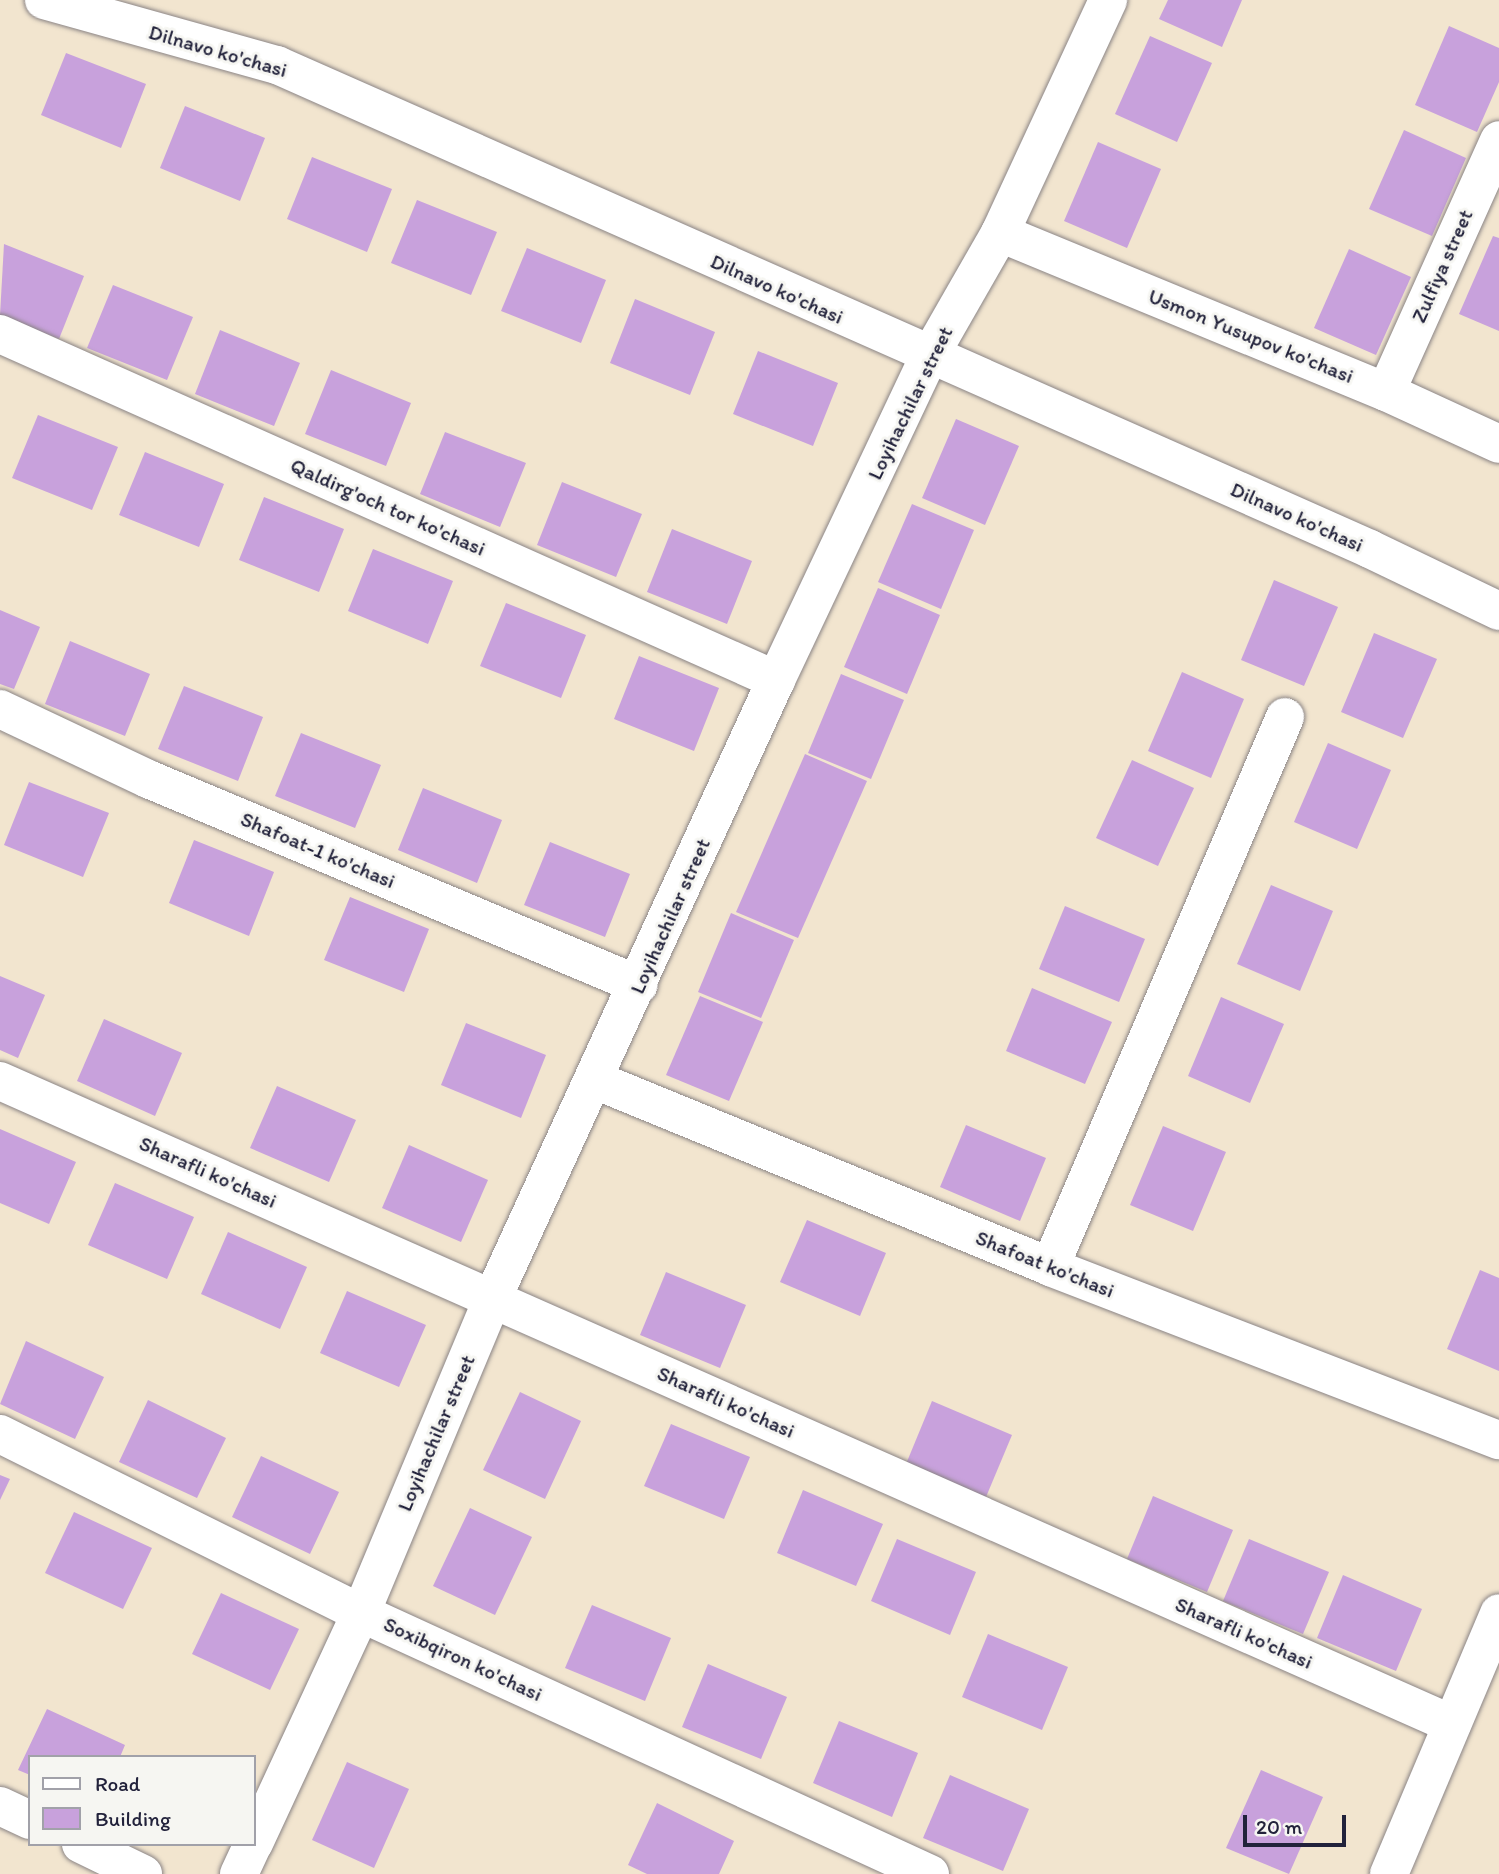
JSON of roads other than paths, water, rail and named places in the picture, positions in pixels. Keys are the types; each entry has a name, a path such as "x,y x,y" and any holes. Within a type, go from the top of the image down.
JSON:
{"street":[{"name":"Dilnavo ko'chasi","path":"44,0 277,65 929,357 1370,549 1499,611"},
{"name":"Loyihachilar street","path":"256,1838 361,1613 493,1297 639,985 776,680 929,357 1000,233 1108,0"},
{"name":"Zulfiya street","path":"1386,392 1499,140"},
{"name":"Usmon Yusupov ko'chasi","path":"1000,233 1386,392 1499,444"},
{"name":"Qaldirg'och tor ko'chasi","path":"0,334 776,680"},
{"name":"Shafoat-1 ko'chasi","path":"0,709 148,779 639,985"},
{"path":"1049,1267 1285,717"},
{"name":"Shafoat ko'chasi","path":"595,1080 1049,1267 1499,1440"},
{"name":"Sharafli ko'chasi","path":"0,1081 493,1297 1452,1724"},
{"name":"Soxibqiron ko'chasi","path":"0,1434 361,1613 930,1874"},
{"path":"1389,1874 1499,1613"},
{"path":"0,1806 28,1819"},
{"path":"85,1846 143,1874"},
{"name":"Loyihachilar street","path":"239,1874 252,1846"}]}
